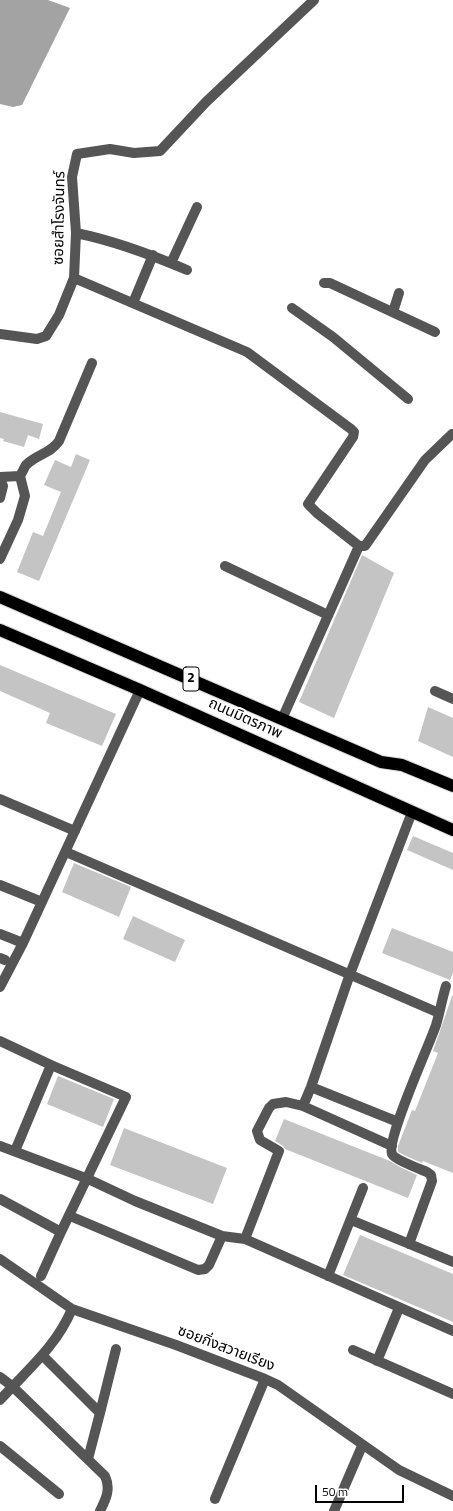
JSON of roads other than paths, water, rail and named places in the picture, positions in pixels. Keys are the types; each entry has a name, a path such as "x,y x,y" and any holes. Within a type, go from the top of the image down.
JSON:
{"highway":[{"name":"ถนนมิตรภาพ","path":"0,597 381,762 402,764 453,786"},
{"name":"ถนนมิตรภาพ","path":"0,630 140,690 453,830"}],"street":[{"name":"ซอยสำโรงจันทร์","path":"0,334 37,339 46,336 58,315 74,278 76,233 72,176 77,154 110,149 134,153 160,151 206,102 314,0"},
{"path":"171,263 197,207"},
{"path":"76,233 153,255 187,270"},
{"path":"133,303 153,255"},
{"path":"74,278 247,352 354,432 353,437 308,504 317,513 359,546 365,546 425,460 452,434"},
{"path":"324,283 330,283 435,332"},
{"path":"393,312 399,293"},
{"path":"292,308 333,337 408,399"},
{"path":"1,555 18,520 26,496 20,476 25,466 54,448 59,440 92,363"},
{"path":"0,498 3,486 0,478 20,476"},
{"path":"282,719 359,546"},
{"path":"225,566 328,615"},
{"path":"0,987 23,943 66,852 140,690"},
{"path":"435,692 453,699"},
{"path":"0,799 75,832"},
{"path":"303,1106 350,974 412,812"},
{"path":"66,852 439,1013"},
{"path":"0,885 42,902"},
{"path":"0,934 23,943"},
{"path":"409,1244 432,1181 431,1175 395,1158 392,1152 392,1146 398,1122 436,1024 446,986"},
{"path":"0,1041 51,1065 126,1097 41,1276"},
{"path":"15,1151 51,1065"},
{"path":"311,1087 398,1122"},
{"path":"245,1239 279,1150 260,1140 258,1131 269,1108 273,1104 286,1102 303,1106 392,1146"},
{"path":"0,1146 88,1179 135,1201 222,1236 245,1239 453,1331"},
{"path":"328,1276 363,1188"},
{"path":"0,1199 61,1232"},
{"path":"70,1216 198,1270 205,1269 209,1265 222,1236"},
{"path":"351,1220 453,1262"},
{"name":"ซอยกิ่งสวายเรียง","path":"0,1259 72,1309 265,1378 278,1385 362,1446 399,1470 453,1496"},
{"path":"377,1361 399,1308"},
{"path":"0,1400 12,1386 43,1356 62,1331 72,1309"},
{"path":"88,1459 116,1349"},
{"path":"352,1350 453,1394"},
{"path":"43,1356 100,1413"},
{"path":"0,1378 12,1386 104,1476 108,1482 108,1496 100,1511"},
{"path":"215,1499 265,1378"},
{"path":"0,1446 59,1494"},
{"path":"334,1511 362,1446"}]}
